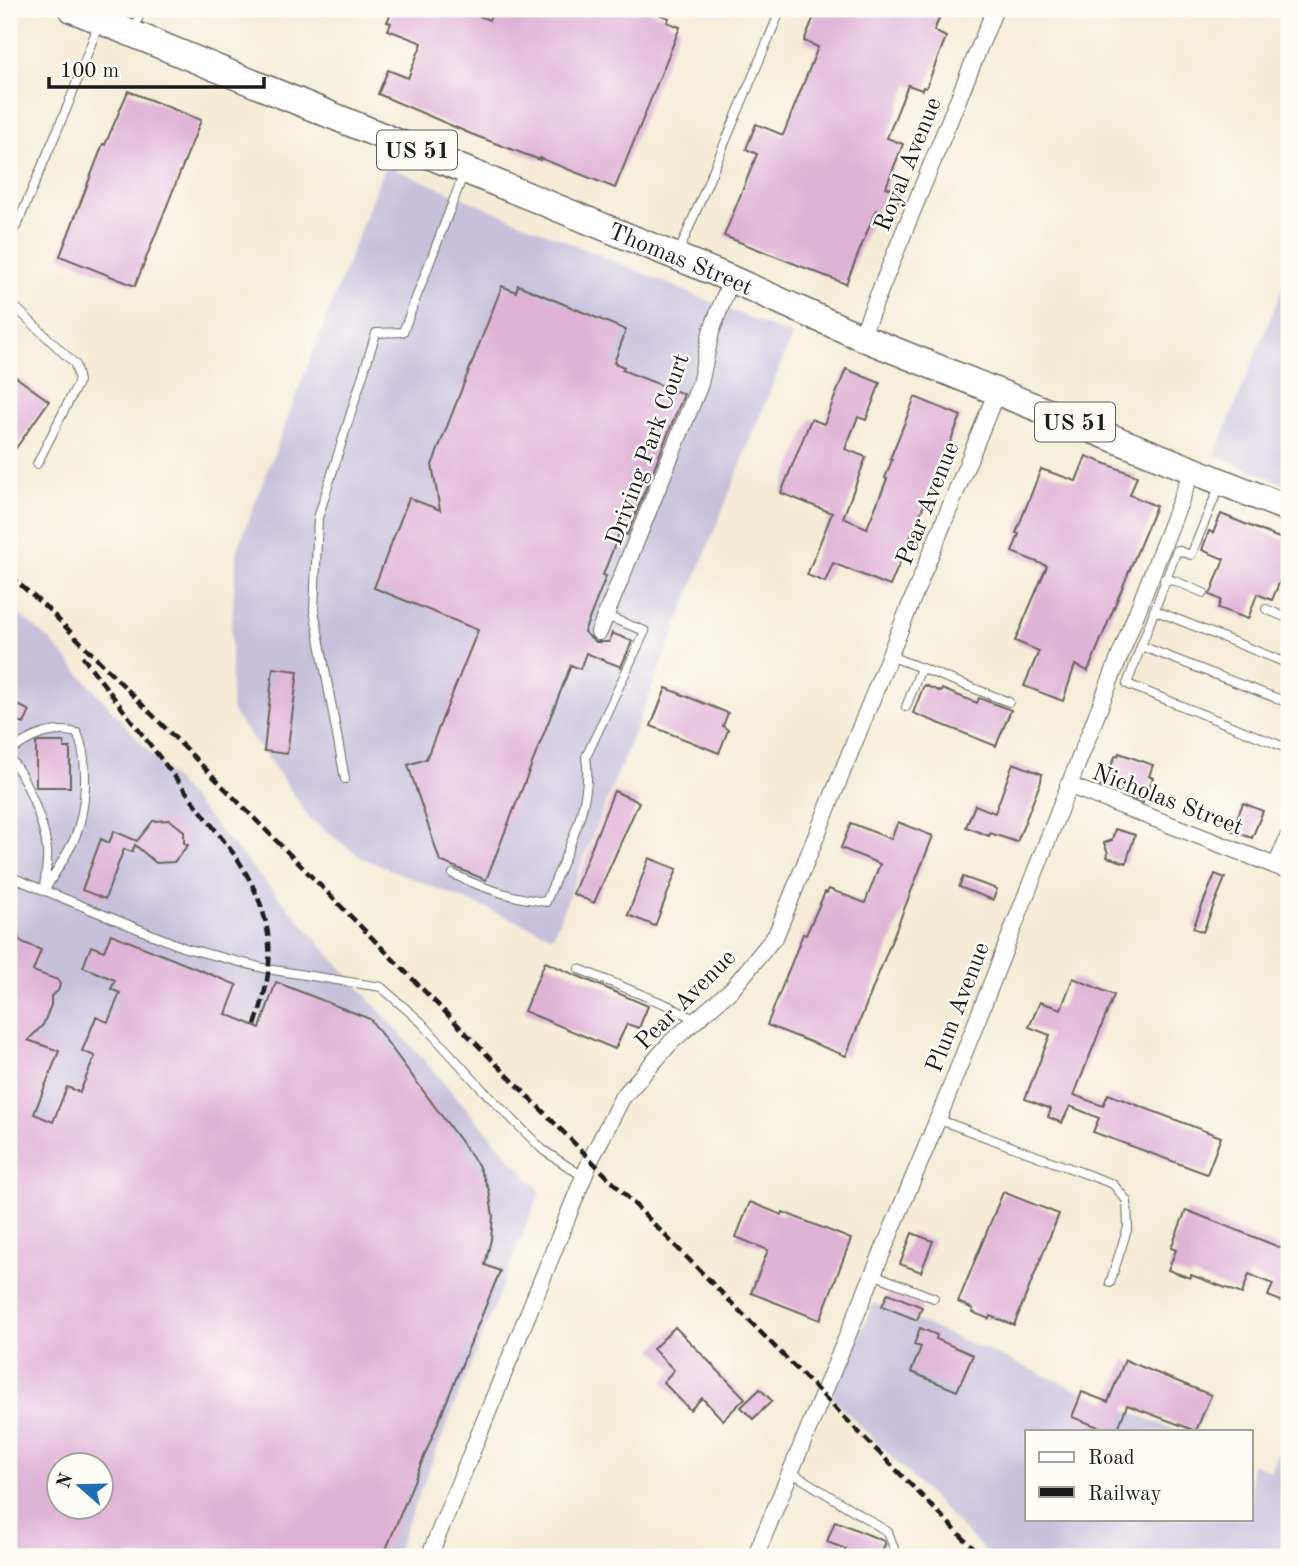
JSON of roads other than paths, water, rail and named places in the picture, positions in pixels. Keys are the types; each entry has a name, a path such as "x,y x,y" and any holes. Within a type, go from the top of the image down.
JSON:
{"main road":[{"name":"Thomas Street","path":"72,9 731,279 861,337 1289,509"}],"street":[{"name":"Royal Avenue","path":"861,337 995,9"},
{"name":"Driving Park Court","path":"599,632 700,384 711,332 731,279"},
{"name":"Pear Avenue","path":"429,1557 584,1177 622,1098 672,1041 732,989 776,935 997,391"},
{"name":"Plum Avenue","path":"755,1557 937,1119 1068,785 1158,578 1193,469"},
{"name":"Nicholas Street","path":"1068,785 1283,869"},
{"path":"1283,869 1289,835"}],"lane":[{"path":"132,33 142,9"},
{"path":"677,257 781,9"},
{"path":"9,236 17,225 63,117 100,20"},
{"path":"345,779 314,610 318,518 376,332 403,332 465,170"},
{"path":"9,301 75,365 79,381 37,464"},
{"path":"1221,481 1191,555 1177,550 1158,578 1154,610 1127,684 1289,749"},
{"path":"1158,578 1175,581 1204,593"},
{"path":"1266,609 1289,619"},
{"path":"1154,610 1289,664"},
{"path":"453,874 494,892 514,898 546,902 582,811 589,775 586,757 645,631 606,616"},
{"path":"1142,646 1289,703"},
{"path":"890,656 1009,702"},
{"path":"906,707 921,668"},
{"path":"9,752 29,737 64,729 77,733 83,746 85,774 81,819 74,840 44,891"},
{"path":"9,758 20,773 42,826 47,850 44,891"},
{"path":"9,876 185,948 267,969 381,987 421,1022 543,1150 584,1177"},
{"path":"579,969 667,1005 696,1020"},
{"path":"937,1119 1113,1184 1127,1201 1128,1227 1110,1283"},
{"path":"873,1274 934,1298"},
{"path":"791,1472 888,1532 897,1557"}],"railway":[{"path":"9,575 47,608 982,1557"},
{"path":"82,656 237,858 250,880 259,901 269,940 267,981 254,1028"}]}
